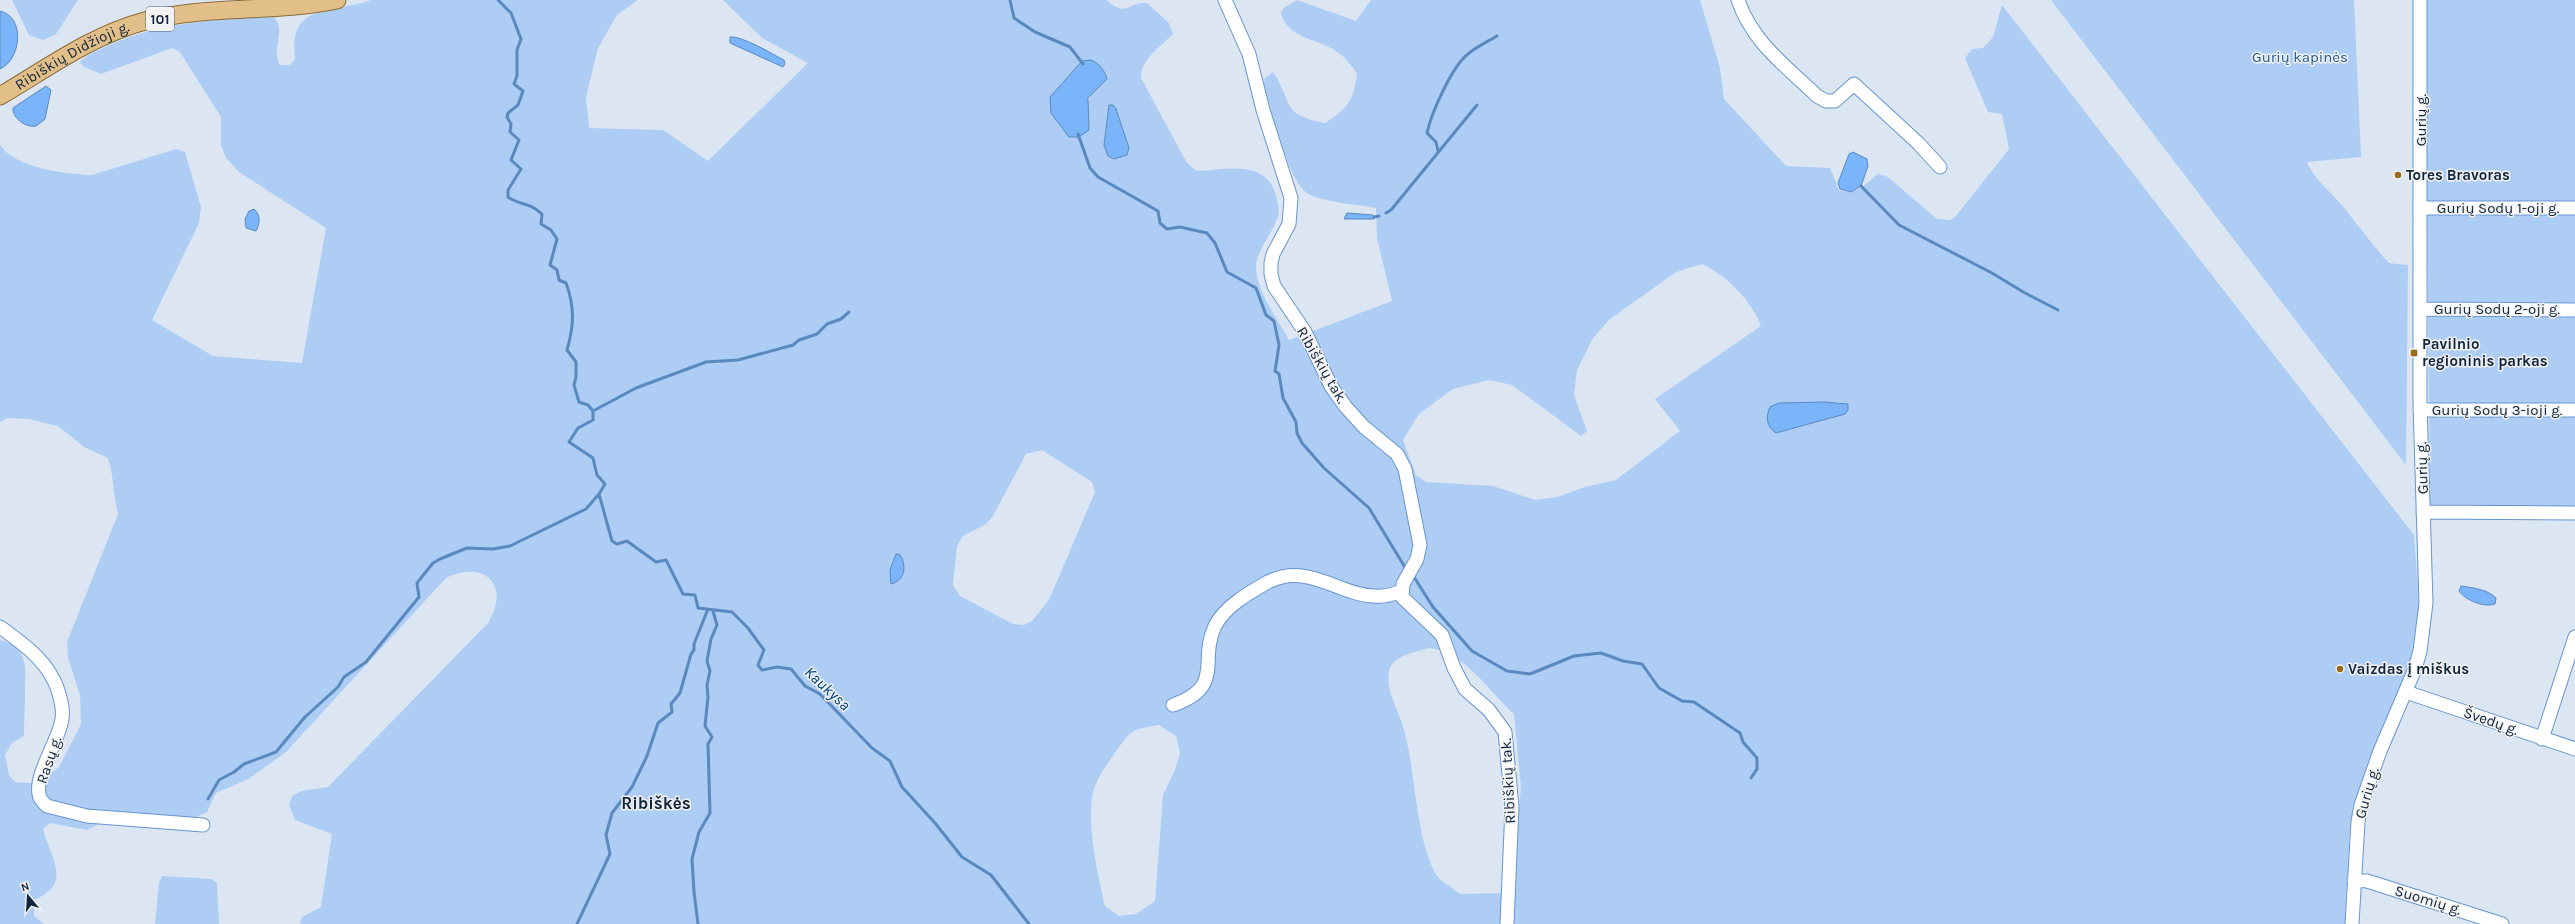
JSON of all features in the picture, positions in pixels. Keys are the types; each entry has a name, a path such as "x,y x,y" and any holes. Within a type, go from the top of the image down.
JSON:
{"main road":[{"name":"Ribiškių Didžioji g.","path":"0,96 104,36 146,21 196,13 337,0"}],"street":[{"name":"Ribiškių tak.","path":"1225,0 1248,54 1263,110 1291,198 1289,224 1273,254 1271,262 1271,274 1274,286 1305,332 1331,386 1345,406 1364,428 1397,454 1405,469 1420,545 1417,559 1401,592 1404,600 1442,635 1454,668 1465,688 1489,710 1505,732 1512,807 1507,924"},
{"path":"1738,0 1746,21 1757,39 1817,96 1826,101 1835,101 1854,84 1918,143 1940,167"},
{"name":"Gurių g.","path":"2352,924 2358,822 2365,788 2406,692 2420,651 2424,629 2426,584 2420,410 2420,0"},
{"name":"Gurių Sodų 1-oji g.","path":"2420,208 2575,208"},
{"name":"Gurių Sodų 2-oji g.","path":"2420,309 2575,310"},
{"name":"Gurių Sodų 3-ioji g.","path":"2420,410 2575,410"},
{"path":"2423,512 2575,513"},
{"path":"1173,705 1194,696 1203,684 1206,678 1214,627 1222,616 1243,598 1268,582 1283,577 1300,576 1372,596 1386,596 1401,592"},
{"name":"Rasų g.","path":"0,627 33,653 45,666 53,678 62,709 57,737 38,784 38,795 42,802 47,806 87,816 203,825"},
{"path":"2542,739 2575,638"},
{"name":"Švedų g.","path":"2406,692 2575,749"},
{"name":"Suomių g.","path":"2354,880 2367,881 2502,924"}],"green space":[{"path":"12,0 78,0 56,34 43,40 29,35"},
{"path":"371,0 638,0 617,15 598,48 586,97 589,128 663,130 708,161 808,63 762,38 723,0 1106,0 1118,8 1123,9 1140,3 1147,3 1169,23 1173,34 1157,48 1148,59 1144,65 1141,78 1187,163 1197,171 1242,169 1252,171 1262,175 1269,182 1275,192 1279,213 1276,222 1259,254 1256,266 1259,285 1263,295 1289,340 1392,301 1377,238 1376,208 1334,202 1310,195 1302,189 1295,177 1281,145 1264,84 1265,78 1273,72 1294,111 1300,116 1325,123 1339,113 1348,103 1352,97 1356,83 1357,73 1343,56 1333,49 1298,34 1285,22 1281,13 1284,8 1297,0 1356,21 1371,0 1700,0 1720,68 1724,99 1786,166 1830,168 1839,190 1845,191 1860,188 1878,174 1888,177 1937,219 1950,220 1956,216 2009,149 2002,114 1988,112 1965,58 1972,49 1983,48 1993,37 2002,5 2414,535 2419,602 2416,638 2409,668 2386,719 2358,794 2350,824 2345,924 300,924 302,917 321,907 332,834 295,820 289,805 292,796 302,791 328,787 488,623 494,610 497,598 495,587 490,580 482,574 472,572 460,573 446,578 285,753 248,779 216,793 207,812 194,818 116,816 87,830 50,823 43,829 54,860 56,878 53,886 46,893 34,900 34,916 44,924 0,924 0,640 17,648 24,660 24,736 12,743 5,755 9,775 15,782 30,783 46,777 59,767 81,724 80,695 68,658 67,642 118,514 108,458 84,447 58,426 29,419 7,418 0,422 0,145 7,153 28,164 56,171 82,175 92,175 176,149 185,152 201,207 199,223 152,320 213,356 302,363 326,228 239,172 226,158 221,145 221,117 180,52 172,48 101,74 84,67 80,62 85,57 103,48 165,27 209,21 274,17 278,22 279,28 277,59 280,65 290,65 295,59 295,41 298,28 306,19 316,13","holes":["1091,60 1096,62 1105,74 1104,83 1095,90 1090,98 1088,108 1089,120 1066,78","1109,105 1116,109 1118,118 1104,145","1702,264 1729,282 1745,298 1761,326 1655,399 1680,431 1616,480 1585,487 1557,497 1535,500 1493,486 1426,482 1416,475 1403,440 1419,414 1453,389 1489,380 1512,385 1581,436 1587,431 1574,395 1577,370 1593,338 1610,319 1676,272","1840,402 1832,418 1777,433 1771,430 1779,403","1042,450 1092,482 1095,492 1049,600 1032,621 1024,625 1013,624 960,596 953,585 957,546 963,536 986,524 993,516 1026,454","1430,648 1443,652 1466,665 1514,714 1521,787 1511,893 1460,894 1437,876 1428,857 1423,840 1408,747 1402,723 1393,700 1388,678 1391,666 1395,662 1406,655","1159,725 1176,736 1180,753 1175,770 1163,795 1155,901 1136,914 1119,916 1105,906 1102,893 1091,828 1092,798 1095,786 1114,754 1132,732 1142,728"]},
{"name":"Gurių kapinės","path":"2051,0 2354,0 2361,157 2307,162 2317,179 2340,203 2389,263 2408,265 2406,465"},
{"path":"2425,0 2575,0 2575,519 2430,515"},
{"path":"162,876 211,879 217,883 219,924 155,924 159,883"}],"water":[{"path":"0,11 8,15 14,21 18,39 13,57 0,69"},
{"path":"730,37 742,39 757,46 784,60 785,64 783,67 730,43"},
{"path":"1091,60 1097,63 1105,73 1107,79 1088,98 1089,130 1079,137 1069,137 1051,113 1050,97 1082,61"},
{"path":"46,86 51,90 45,119 36,126 20,122 13,112 13,108"},
{"path":"1109,105 1113,105 1116,109 1129,148 1127,155 1114,159 1108,156 1104,145"},
{"path":"1853,152 1867,159 1868,166 1861,186 1851,192 1840,189 1838,183 1849,154"},
{"path":"254,209 258,214 259,220 256,231 246,228 245,219 249,211"},
{"path":"1347,213 1373,215 1374,219 1344,219"},
{"path":"1826,402 1848,404 1848,410 1845,414 1776,433 1769,425 1767,418 1770,407 1779,403"},
{"path":"896,554 900,555 904,563 904,568 902,576 899,580 891,584 890,570"},
{"path":"2461,586 2480,589 2492,595 2496,598 2495,604 2486,605 2470,600 2459,591"}],"waterway":[{"name":"Kaukysa","path":"498,0 511,13 521,39 517,50 517,76 514,84 523,91 518,105 508,113 507,117 511,124 510,132 519,140 511,160 521,169 508,190 508,197 516,202 528,205 542,214 541,224 551,230 557,239 550,265 557,270 559,280 566,283 571,300 572,325 567,350 576,362 576,377 574,385 579,402 588,405 593,411 593,420 578,428 569,442 593,458 597,475 605,484 599,494 612,541 617,544 627,541 656,562 666,560 683,594 695,595 698,608 732,612 748,628 764,650 758,665 762,670 777,667 791,669 805,686 820,694 872,748 890,761 902,787 935,823 962,857 991,875 1029,924"},
{"path":"1010,0 1014,18 1035,32 1070,47 1083,64"},
{"path":"1438,151 1436,142 1427,133 1433,114 1449,79 1455,69 1468,54 1497,36"},
{"path":"1386,213 1391,210 1477,105"},
{"path":"1078,134 1090,168 1098,177 1158,211 1160,223 1167,229 1180,227 1207,233 1215,243 1227,272 1256,288 1266,315 1274,321 1279,345 1275,371 1279,374 1283,398 1296,422 1297,433 1302,443 1324,468 1369,508 1406,569"},
{"path":"1861,186 1899,225 1992,273 2025,293 2058,310"},
{"path":"1374,217 1379,216"},
{"path":"593,411 636,388 706,362 738,360 793,345 799,340 817,334 827,324 841,319 849,312"},
{"path":"208,799 219,780 234,772 244,764 276,752 305,717 338,687 344,677 366,662 419,597 417,583 433,563 467,548 493,549 510,546 586,509 599,494"},
{"path":"1414,577 1433,607 1472,651 1507,671 1530,674 1574,656 1601,653 1623,661 1642,664 1659,688 1682,701 1694,702 1740,733 1743,742 1757,758 1757,769 1751,778"},
{"path":"577,924 610,854 606,835 612,813 632,787 647,756 658,723 672,712 671,704 680,693 691,654 694,650 694,644 708,609"},
{"path":"698,924 692,859 699,832 710,813 708,744 712,737 705,726 708,697 707,685 710,671 707,661 711,639 717,625 713,611"}],"place":[{"name":"Tores Bravoras","path":"2398,175"},
{"name":"Pavilnio regioninis parkas","path":"2414,353"},
{"name":"Vaizdas į miškus","path":"2340,669"}],"district":[{"name":"Ribiškės","path":"656,803"}]}
